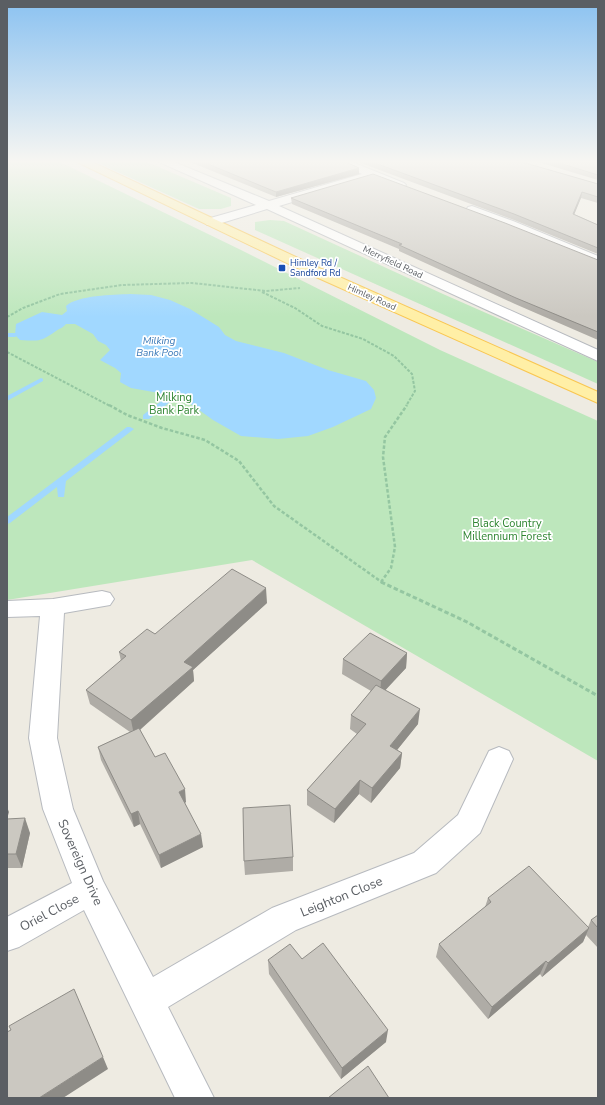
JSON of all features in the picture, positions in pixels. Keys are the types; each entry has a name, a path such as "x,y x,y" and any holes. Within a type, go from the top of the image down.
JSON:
{"main road":[{"name":"Himley Road","path":"193,214 321,274 598,398"}],"street":[{"path":"211,222 239,214"},
{"name":"Merryfield Road","path":"286,214 598,356"},
{"path":"480,214 510,224 598,261"},
{"path":"7,609 53,607 102,599"},
{"name":"Sovereign Drive","path":"53,607 43,738 58,810 91,890 195,1098"},
{"name":"Leighton Close","path":"147,1000 284,919 425,863 469,824 499,759"},
{"name":"Oriel Close","path":"7,935 91,890"}],"path":[{"path":"7,317 14,312 40,301 67,293 144,284 196,282 262,292 295,308 322,326 363,339 394,356 412,374 415,391 402,414 385,437 382,457 394,547 392,568 381,582"},
{"path":"7,352 15,354 127,415 162,428 205,440 239,461 274,506 381,582 467,622 598,696"}],"green space":[{"name":"Milking Bank Park","path":"7,214 166,214 440,350 598,421 598,761 252,560 7,600"},
{"path":"270,220 284,221 443,294 598,362 598,384 255,230 255,222"}],"water":[{"name":"Milking Bank Pool","path":"130,294 151,295 170,300 190,309 219,327 225,335 236,341 284,353 328,370 366,381 374,390 376,398 371,409 333,427 308,436 278,439 241,436 213,420 181,397 167,401 159,393 131,388 120,382 121,373 100,360 110,350 106,345 98,341 93,334 75,324 66,324 40,340 20,340 15,335 16,324 42,312 62,315 67,311 66,306 71,302 96,296"}],"building":[{"path":"329,214 480,214 598,260 598,332 516,298 399,245 402,244"},
{"path":"513,214 573,214 598,225 598,248"},
{"path":"232,569 266,588 184,662 193,667 131,720 86,690 126,656 119,652 147,629 155,634"},
{"path":"370,633 407,653 381,681 343,659"},
{"path":"376,685 420,709 390,746 402,753 372,788 360,780 335,809 307,790 366,724 351,715"},
{"path":"139,728 155,757 165,753 185,789 179,792 201,834 159,855 138,811 131,814 98,747"},
{"path":"290,805 293,857 244,861 243,808"},
{"path":"25,818 16,854 7,854 7,819"},
{"path":"529,866 589,928 548,963 546,961 492,1007 439,944 491,902 488,898"},
{"path":"598,915 598,928 591,920"},
{"path":"323,943 388,1030 342,1068 268,960 290,944 302,959"},
{"path":"74,989 103,1057 39,1098 7,1098 7,1032 11,1030 9,1026"},
{"path":"368,1066 389,1098 328,1098"}],"waterway":[{"path":"7,335 15,335"},
{"path":"7,399 41,380"},
{"path":"146,417 167,401"},
{"path":"7,521 130,429"},
{"path":"61,495 62,480"}],"place":[{"name":"Himley Rd / Sandford Rd","path":"282,268"}],"park label":[{"name":"Black Country Millennium Forest","path":"507,529"}]}
